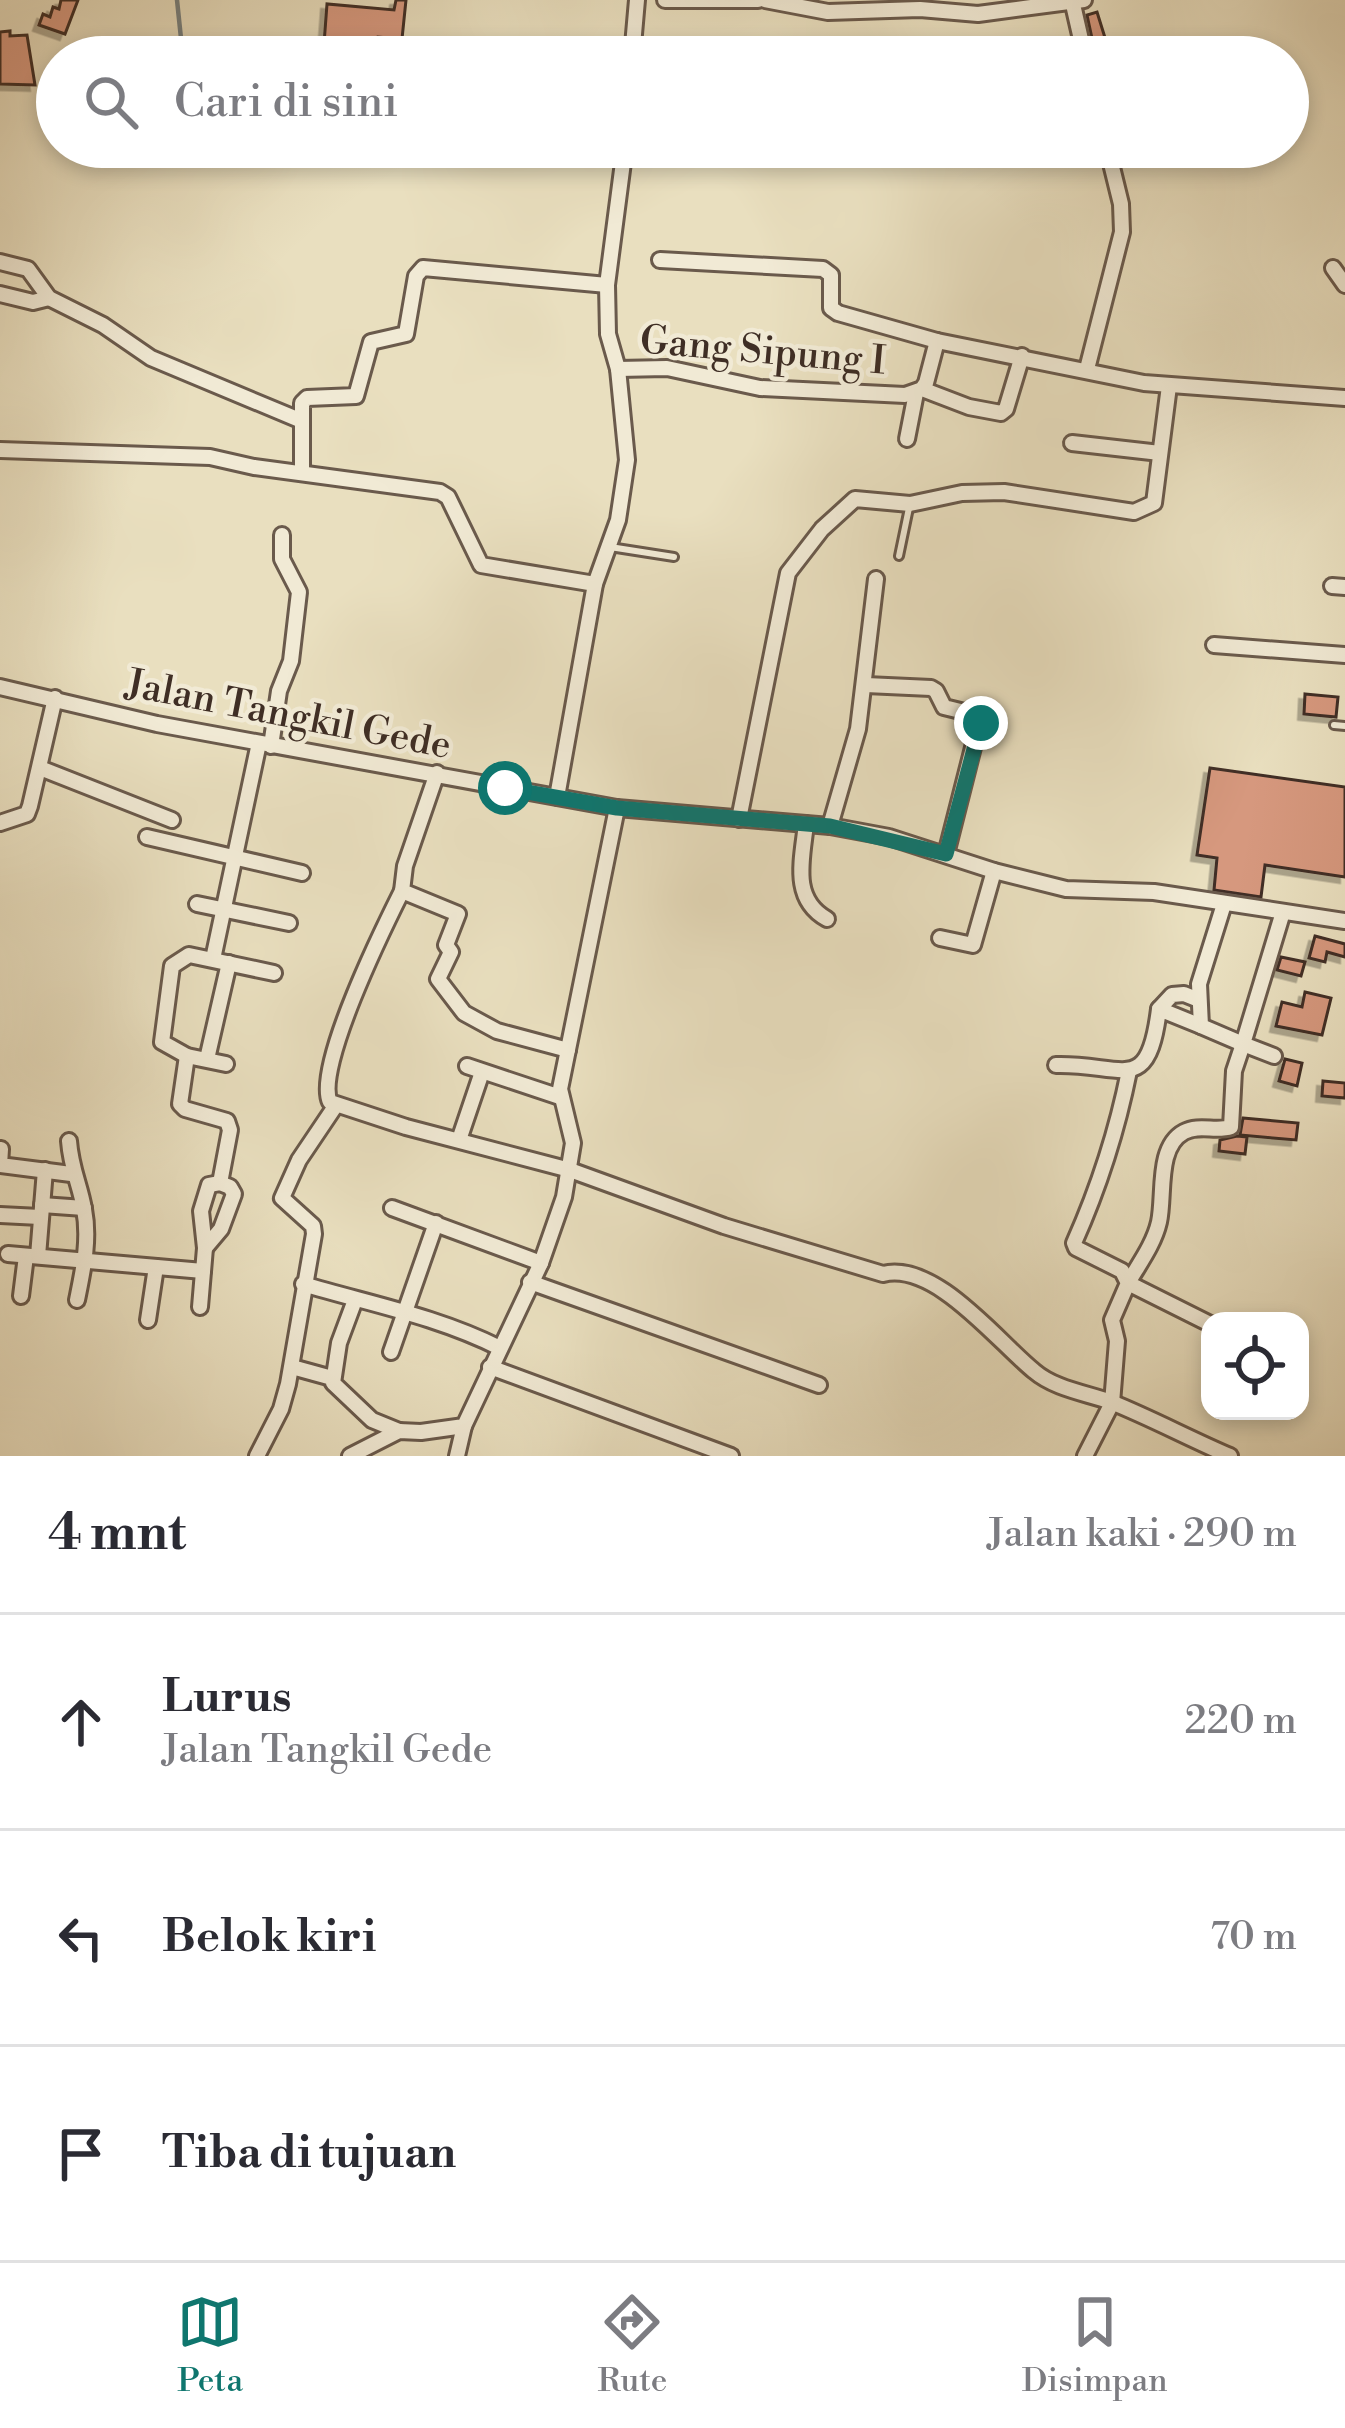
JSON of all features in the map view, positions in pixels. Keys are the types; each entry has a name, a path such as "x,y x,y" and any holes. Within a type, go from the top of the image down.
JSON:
{"street":[{"path":"634,36 638,0"},
{"path":"665,0 761,0 828,12 932,9 978,14 1076,1 1082,36"},
{"path":"557,797 595,584 610,547 627,460 618,369 608,334 607,285 622,168"},
{"path":"1088,369 1122,232 1112,168"},
{"path":"660,260 823,269 831,275 831,308 937,340 1168,386 1345,398"},
{"path":"0,262 28,269 49,298 184,375 302,421"},
{"path":"302,471 302,403 307,398 356,396 371,342 406,334 416,276 423,268 607,285"},
{"path":"1333,268 1345,285"},
{"path":"0,294 33,302 49,298"},
{"name":"Gang Sipung I","path":"618,369 667,368 760,388 919,391 937,340"},
{"path":"907,439 919,391 969,407 1006,409 1022,356"},
{"path":"739,819 790,569 821,529 855,499 910,504 1004,492 1134,512 1154,503 1168,386"},
{"path":"1072,443 1160,454"},
{"path":"0,450 200,456 440,492 448,497 481,566 595,584"},
{"path":"206,1059 221,961 223,910 279,691 291,661 299,592 281,559 281,536"},
{"path":"830,826 859,729 877,579"},
{"path":"1214,645 1345,655"},
{"path":"866,685 931,688 944,707 981,716 946,854"},
{"name":"Jalan Tangkil Gede","path":"0,687 157,724 617,808 830,826 1066,889 1154,892 1345,921"},
{"path":"0,823 27,814 55,698"},
{"path":"40,768 172,820"},
{"path":"437,773 405,866 402,891 364,965 326,1080 326,1095 336,1105 570,1170 724,1226 883,1274 922,1278 941,1289 1040,1376 1230,1456"},
{"path":"457,1456 464,1426 541,1263 570,1170 572,1143 560,1097 617,808"},
{"path":"806,824 802,884 812,910 827,920"},
{"path":"147,837 302,873"},
{"path":"940,938 973,945 994,871"},
{"path":"402,891 458,914 446,945 452,952 438,978 464,1013 496,1030 568,1050"},
{"path":"197,904 289,923"},
{"path":"1201,1027 1199,984 1225,904"},
{"path":"1085,1456 1112,1403 1117,1341 1112,1320 1159,1222 1166,1156 1175,1138 1190,1128 1224,1130 1231,1126 1234,1071 1282,912"},
{"path":"226,1064 166,1046 161,1036 172,966 189,955 274,973"},
{"path":"1056,1065 1129,1071 1145,1064 1159,1009 1172,994 1199,1000"},
{"path":"1159,1009 1274,1056"},
{"path":"187,1056 180,1104 227,1121 230,1130 220,1183"},
{"path":"459,1140 474,1069 560,1097"},
{"path":"1129,1071 1119,1122 1074,1243 1122,1271 1128,1283 1201,1320"},
{"path":"257,1456 281,1408 292,1367 313,1226 282,1198 299,1160 336,1105"},
{"path":"68,1141 71,1174 84,1208 85,1260 77,1300"},
{"path":"2,1149 0,1165 71,1174"},
{"path":"21,1296 41,1211 45,1170"},
{"path":"200,1307 203,1194 209,1185 220,1183 234,1194 221,1229 205,1248"},
{"path":"0,1215 84,1208"},
{"path":"392,1208 541,1263"},
{"path":"391,1352 436,1223"},
{"path":"8,1254 203,1271"},
{"path":"148,1320 156,1267"},
{"path":"530,1282 820,1385"},
{"path":"303,1284 403,1309 458,1327 500,1348"},
{"path":"355,1300 332,1378 335,1388 380,1425 398,1431 464,1426"},
{"path":"292,1367 332,1378"},
{"path":"490,1367 731,1456"},
{"path":"350,1456 398,1431"}],"lane":[{"path":"899,556 910,504"},
{"path":"610,547 674,557"},
{"path":"1334,725 1345,727"}],"building":[{"path":"61,0 78,0 65,34 39,25 43,14 50,17 53,7 59,9"},
{"path":"396,0 406,0 402,36 325,36 327,4 394,10"},
{"path":"1097,12 1104,36 1092,36 1087,15"},
{"path":"10,31 10,36 27,35 35,85 0,84 0,32"},
{"path":"1305,694 1338,697 1336,717 1304,714"},
{"path":"1210,768 1345,787 1345,877 1265,865 1261,897 1214,890 1217,858 1197,855"},
{"path":"1315,936 1345,944 1345,957 1327,952 1325,962 1309,958"},
{"path":"1281,957 1305,962 1301,976 1277,970"},
{"path":"1305,992 1331,998 1322,1035 1276,1026 1282,1002 1302,1007"},
{"path":"1285,1059 1302,1063 1297,1086 1279,1081"},
{"path":"1323,1081 1345,1083 1345,1098 1322,1096"},
{"path":"1243,1118 1298,1123 1296,1140 1240,1135"},
{"path":"1247,1137 1245,1154 1219,1151 1220,1140"}],"waterway":[{"path":"177,0 181,36"}],"route":[{"path":"505,788 617,808 830,826 946,854 981,723"}]}
